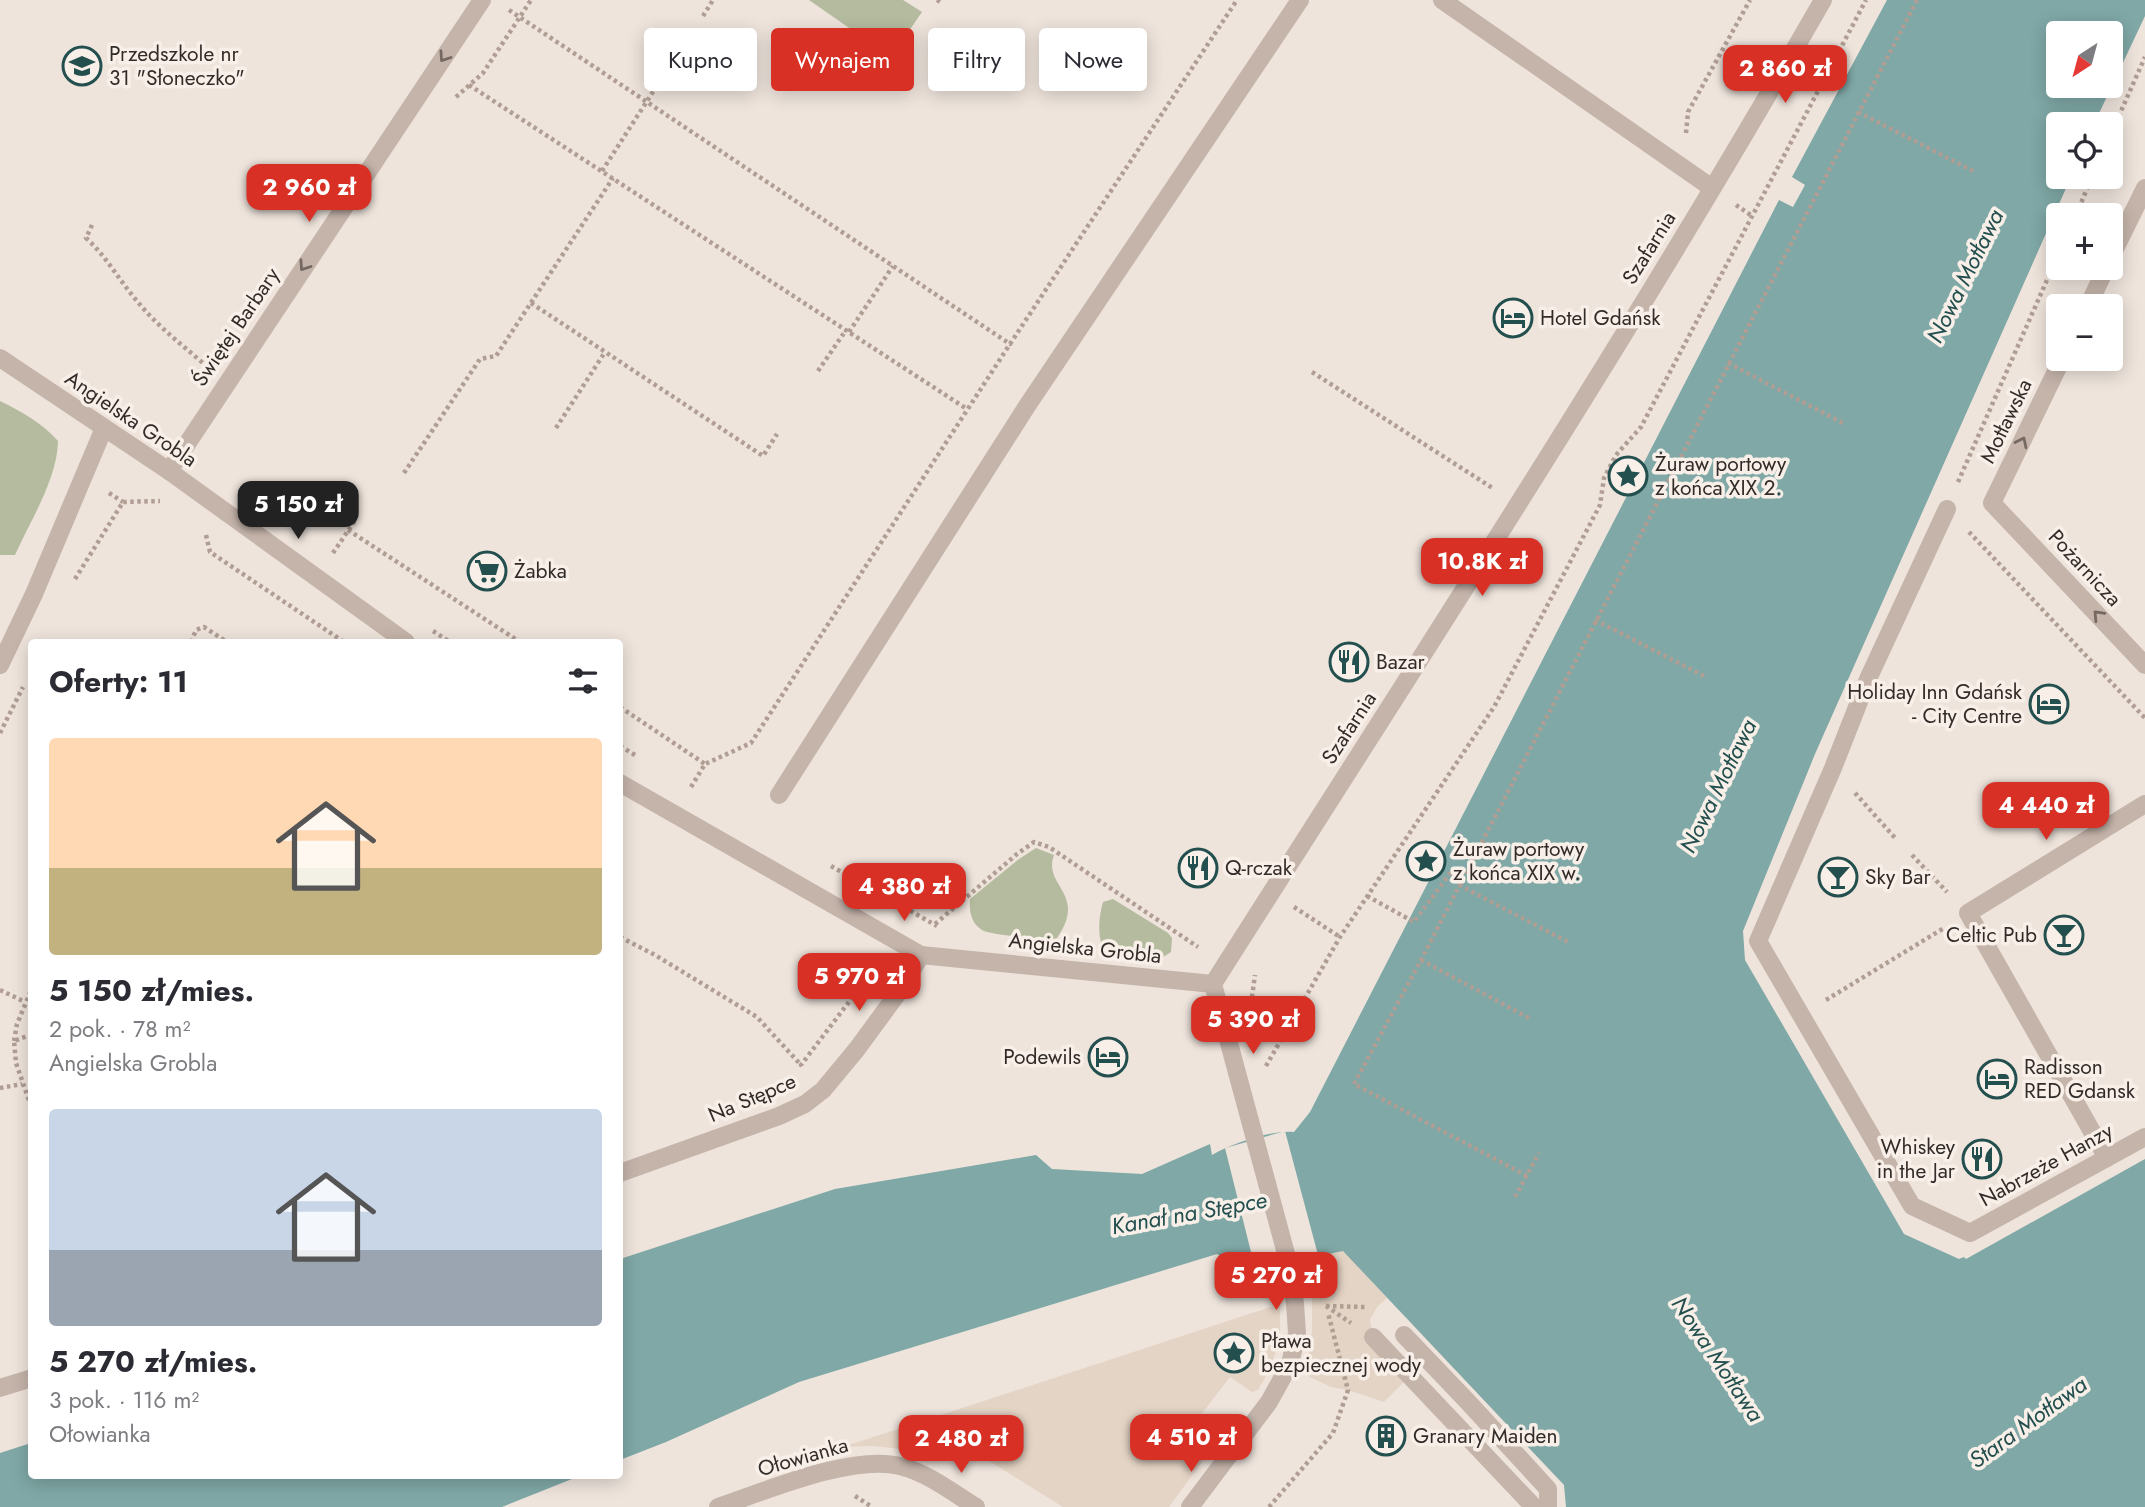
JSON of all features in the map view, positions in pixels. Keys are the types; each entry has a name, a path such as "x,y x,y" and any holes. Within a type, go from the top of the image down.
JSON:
{"street":[{"name":"Świętej Barbary","path":"169,471 482,0"},
{"path":"779,795 1027,406 1300,0"},
{"path":"1442,0 1712,188"},
{"name":"Szafarnia","path":"1213,984 1530,486 1747,133 1823,0"},
{"path":"2123,233 2145,188"},
{"name":"Angielska Grobla","path":"0,358 169,471 401,639"},
{"name":"Motławska","path":"1992,503 2056,371"},
{"path":"0,665 34,594 104,428"},
{"name":"Pożarnicza","path":"1992,503 2145,665"},
{"path":"1802,1015 1758,941 1833,768 1868,679 1947,509"},
{"name":"Angielska Grobla","path":"623,785 921,955 1213,984"},
{"path":"2107,1158 1968,913 2145,804"},
{"name":"Na Stępce","path":"623,1172 779,1116 805,1104 823,1090 857,1049 898,993 921,955"},
{"path":"1190,1507 1269,1402 1290,1364 1297,1333 1288,1261 1213,984"},
{"name":"Nabrzeże Hanzy","path":"1802,1015 1912,1206 1970,1233 2107,1158 2142,1144"},
{"path":"1404,1335 1548,1489 1548,1507"},
{"path":"1373,1337 1534,1507"},
{"path":"0,1388 28,1379"},
{"name":"Ołowianka","path":"718,1507 838,1467 864,1464 898,1465 925,1475 976,1507"}],"path":[{"path":"520,17 531,0"},
{"path":"703,16 713,0"},
{"path":"702,794 691,788 705,764 751,743 1237,0"},
{"path":"1688,112 1750,0"},
{"path":"1261,1076 1339,937 1494,708 1600,505 1604,478 1616,455 1641,427 1866,0"},
{"path":"1527,1176 1353,1084 1464,876 1917,0"},
{"path":"503,6 1010,344"},
{"path":"2121,112 2145,57"},
{"path":"469,85 967,409"},
{"path":"602,171 653,91"},
{"path":"1858,113 1973,172"},
{"path":"404,473 480,359 496,356 613,178"},
{"path":"92,225 86,238 136,301 162,328 210,369"},
{"path":"818,371 893,266"},
{"path":"2047,280 1947,509 2145,718"},
{"path":"531,303 763,456 777,434"},
{"path":"556,428 605,352"},
{"path":"1728,363 1843,423"},
{"path":"1312,372 1494,489 1501,480"},
{"path":"330,559 356,519"},
{"path":"204,528 209,552 336,639"},
{"path":"348,530 515,639"},
{"path":"1595,620 1704,676"},
{"path":"192,639 196,630 204,627 222,639"},
{"path":"0,733 26,679"},
{"path":"623,709 705,764"},
{"path":"623,748 643,760"},
{"path":"1833,768 1896,839"},
{"path":"831,866 937,926 1034,842 1049,847 1200,946 1192,952"},
{"path":"1802,1015 1968,913 1912,855"},
{"path":"1367,896 1414,922 1451,872 1464,876"},
{"path":"1459,885 1570,943"},
{"path":"1287,918 1294,907 1339,937"},
{"path":"623,939 757,1017 801,1065"},
{"path":"1420,960 1529,1018"},
{"path":"1251,1006 1255,973"},
{"path":"0,990 25,1002"},
{"path":"28,996 17,1024 14,1041 16,1063 28,1099"},
{"path":"14,1041 28,1036"},
{"path":"0,1088 22,1084"},
{"path":"1515,1197 1539,1153"},
{"path":"1269,1507 1333,1433 1348,1390 1322,1294"},
{"path":"1326,1306 1377,1307"}],"green space":[{"path":"809,0 903,0 922,12 911,28 849,28"},
{"path":"0,401 24,413 58,441 57,456 48,485 15,555 0,555"},
{"path":"1036,848 1054,855 1054,875 1067,901 1065,925 1055,941 982,930 975,924 970,899"},
{"path":"1113,899 1168,933 1172,938 1171,952 1163,957 1103,949 1099,931 1103,902"}],"shaded area":[{"path":"1344,1251 1387,1298 1377,1307 1370,1320 1373,1337 1405,1381 1384,1402 1331,1387 1306,1375 1312,1331 1312,1297 1304,1258"},
{"path":"1280,1304 1280,1330 1275,1354 1265,1378 1258,1390 1252,1392 1230,1377 1186,1434 1205,1449 1207,1455 1169,1507 1063,1507 951,1437 936,1460 932,1461 902,1449 843,1447"}],"water":[{"path":"1887,0 2145,0 2145,16 2123,63 2123,21 2046,21 2046,98 2106,98 2100,112 2046,112 2046,189 2066,189 2059,203 2046,203 2046,233 1815,754 1743,931 1745,960 1904,1234 1959,1259 1966,1259 2145,1159 2145,1507 1566,1507 1564,1485 1343,1251 1240,1272 1233,1263 1217,1254 799,1382 623,1459 623,1258 835,1189 1036,1155 1052,1169 1142,1174 1210,1144 1212,1155 1252,1138 1294,1132 1310,1112 1779,200 1793,207 1805,185 1792,177"},
{"path":"28,1444 28,1479 572,1479 502,1507 0,1507 0,1453"}],"pier":[{"path":"1285,1131 1318,1255 1255,1268 1225,1148"}],"place":[{"name":"Przedszkole nr 31 \"Słoneczko\"","path":"82,66"},
{"name":"Hotel Gdańsk","path":"1513,318"},
{"name":"Żuraw portowy z końca XIX 2.","path":"1628,476"},
{"name":"Żabka","path":"487,571"},
{"name":"Bazar","path":"1349,662"},
{"name":"Holiday Inn Gdańsk - City Centre","path":"2049,704"},
{"name":"Żuraw portowy z końca XIX w.","path":"1426,861"},
{"name":"Q-rczak","path":"1198,868"},
{"name":"Sky Bar","path":"1838,877"},
{"name":"Celtic Pub","path":"2064,935"},
{"name":"Podewils","path":"1108,1057"},
{"name":"Radisson RED Gdansk","path":"1997,1079"},
{"name":"Whiskey in the Jar","path":"1982,1159"},
{"name":"Pława bezpiecznej wody","path":"1234,1353"},
{"name":"Granary Maiden","path":"1386,1436"}],"water label":[{"name":"Nowa Motława","path":"1965,276"},
{"name":"Nowa Motława","path":"1718,786"},
{"name":"Kanał na Stępce","path":"1189,1213"},
{"name":"Nowa Motława","path":"1718,1359"},
{"name":"Stara Motława","path":"2028,1422"}]}
